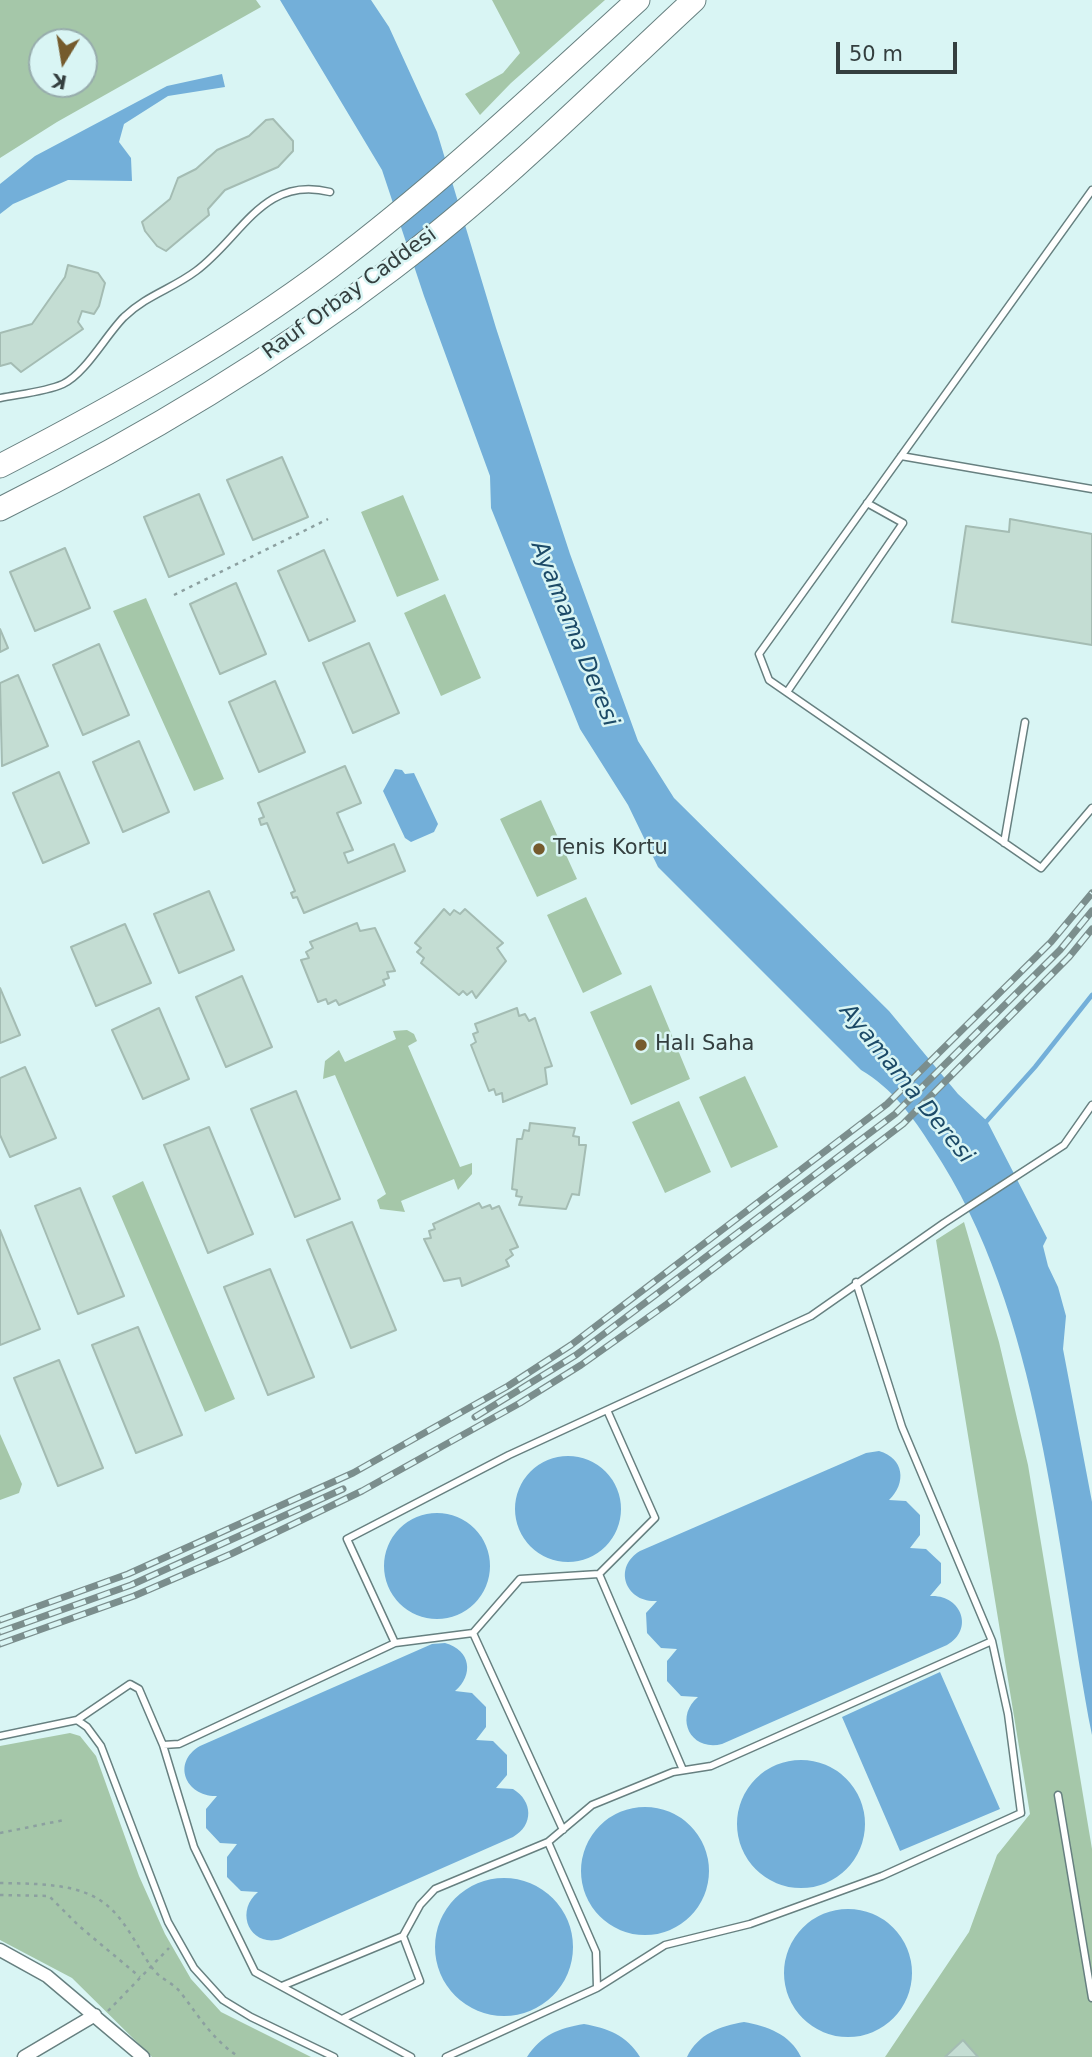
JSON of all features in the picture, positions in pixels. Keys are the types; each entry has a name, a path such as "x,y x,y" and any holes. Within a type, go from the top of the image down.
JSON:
{"highway":[{"name":"Rauf Orbay Caddesi","path":"0,466 111,406 228,337 374,233 462,159 638,0"},
{"name":"Rauf Orbay Caddesi","path":"0,509 105,455 226,383 394,268 496,182 694,0"}],"street":[{"path":"0,1950 47,1976 143,2057"},
{"path":"24,2057 97,2017"}],"lane":[{"path":"0,398 63,384 77,374 136,306 203,266 254,212 282,192 308,186 330,192"},
{"path":"1092,190 759,654 769,680 1041,868 1092,808"},
{"path":"901,456 1092,489"},
{"path":"787,692 904,523 867,503"},
{"path":"1004,843 1025,722"},
{"path":"395,1643 348,1539 509,1455 811,1317 856,1282 1064,1146 1092,1105"},
{"path":"446,2057 597,1989 665,1945 751,1924 883,1876 1021,1813 1008,1714 992,1642 902,1427 856,1282"},
{"path":"163,1745 178,1744 395,1643 473,1633 520,1579 599,1574 655,1518 607,1410"},
{"path":"599,1574 683,1770"},
{"path":"473,1633 563,1830"},
{"path":"282,1986 403,1936 420,1905 435,1889 548,1842 592,1805 683,1770 711,1766 992,1642"},
{"path":"0,1736 77,1720 130,1684 139,1689 163,1745 194,1847 255,1972 411,2057"},
{"path":"77,1720 87,1727 101,1746 176,1940 194,1968 223,2000 251,2017 334,2057"},
{"path":"1058,1795 1092,1998"},
{"path":"548,1842 596,1952 597,1989"},
{"path":"342,2019 420,1981 403,1936"}],"path":[{"path":"174,594 327,519"},
{"path":"0,1833 64,1820"},
{"path":"0,1883 50,1885 98,1898 115,1913 162,1979 181,1992 220,2045 239,2057"},
{"path":"0,1895 50,1896 140,1978"},
{"path":"97,2017 176,1940"}],"green space":[{"path":"0,0 256,0 261,7 57,122 0,158"},
{"path":"492,0 605,0 511,83 480,115 465,94 503,73 520,53"},
{"path":"403,495 439,580 397,597 361,512"},
{"path":"445,594 481,678 441,696 404,613"},
{"path":"146,598 224,779 194,791 113,611"},
{"name":"Tenis Kortu","path":"541,800 577,879 537,897 500,819"},
{"name":"Tenis Kortu","path":"586,897 622,974 583,993 547,915"},
{"name":"Halı Saha","path":"651,985 690,1079 631,1105 590,1012"},
{"path":"407,1030 414,1034 417,1041 408,1046 460,1167 472,1163 472,1174 458,1190 454,1179 401,1201 405,1212 380,1209 377,1200 386,1194 335,1075 323,1079 325,1061 339,1050 345,1062 396,1039 393,1031"},
{"path":"745,1076 778,1147 731,1168 699,1097"},
{"path":"679,1101 711,1172 665,1193 632,1122"},
{"path":"143,1181 235,1399 205,1412 112,1196"},
{"path":"964,1222 999,1342 1028,1465 1092,1849 1092,2057 885,2057 969,1932 997,1855 1030,1814 936,1240"},
{"path":"0,1434 22,1484 19,1493 0,1500"},
{"path":"70,1733 80,1736 96,1756 139,1876 165,1934 191,1979 221,2012 311,2057 152,2057 72,1978 0,1940 0,1746"}],"water":[{"name":"Ayamama Deresi","path":"280,0 371,0 389,27 437,132 496,328 570,554 638,741 674,798 889,1011 958,1094 987,1121 1047,1238 1043,1246 1066,1316 1063,1349 1092,1502 1092,1735 1039,1431 1021,1355 998,1281 969,1212 932,1147 901,1104 882,1085 861,1070 658,867 628,805 580,729 491,508 490,476 424,296 382,170"},
{"path":"222,74 225,87 168,96 124,124 119,142 131,158 132,181 68,180 13,204 0,214 0,184 35,156 167,86"},
{"path":"395,769 402,770 405,774 414,773 438,824 434,832 411,842 405,838 383,791"},
{"path":"879,1451 894,1459 900,1472 899,1486 889,1500 906,1501 920,1515 920,1535 910,1548 926,1549 941,1563 941,1583 930,1596 941,1597 956,1606 961,1614 961,1630 947,1645 722,1744 701,1743 689,1731 687,1723 687,1714 698,1697 681,1696 667,1681 667,1661 677,1649 661,1648 647,1633 646,1613 657,1601 646,1600 631,1591 626,1583 626,1566 640,1551 866,1453"},
{"path":"568,1456 588,1460 606,1471 617,1489 621,1509 617,1529 606,1547 588,1558 568,1562 548,1558 530,1547 519,1529 515,1509 519,1489 530,1471 548,1460"},
{"path":"437,1513 457,1517 475,1528 486,1546 490,1566 486,1586 475,1604 457,1615 437,1619 417,1615 399,1604 388,1586 384,1566 388,1546 399,1528 417,1517"},
{"path":"445,1643 454,1646 465,1657 465,1678 455,1691 472,1693 486,1707 486,1727 476,1740 493,1741 507,1755 507,1775 496,1788 513,1789 520,1794 527,1806 528,1820 525,1826 513,1837 281,1939 261,1938 249,1926 247,1918 247,1909 258,1892 241,1891 227,1877 227,1857 237,1844 220,1843 206,1828 206,1809 217,1796 206,1795 190,1785 184,1770 186,1761 200,1746 432,1644"},
{"path":"940,1672 1000,1809 900,1851 842,1717"},
{"path":"801,1760 826,1764 847,1778 861,1799 865,1824 861,1849 847,1870 826,1884 801,1888 776,1884 755,1870 741,1849 737,1824 741,1799 755,1778 776,1764"},
{"path":"645,1807 670,1811 691,1825 705,1846 709,1871 705,1896 691,1917 670,1931 645,1935 620,1931 599,1917 585,1896 581,1871 585,1846 599,1825 620,1811"},
{"path":"504,1878 530,1883 553,1898 568,1921 573,1947 568,1973 553,1996 530,2011 504,2016 478,2011 455,1996 440,1973 435,1947 440,1921 455,1898 478,1883"},
{"path":"848,1909 873,1913 894,1927 908,1948 912,1973 908,1998 894,2019 873,2033 848,2037 823,2033 802,2019 788,1998 784,1973 788,1948 802,1927 823,1913"},
{"path":"744,2022 777,2032 791,2042 801,2057 687,2057 697,2042 711,2032"},
{"path":"584,2024 623,2038 640,2057 527,2057 538,2043 551,2034"}],"building":[{"path":"273,119 293,141 293,151 278,167 225,190 208,209 209,215 166,251 157,246 145,231 142,222 170,199 178,178 196,169 217,150 249,136 266,120"},
{"path":"68,265 98,273 105,283 94,314 82,311 78,322 83,329 21,372 11,363 0,366 0,333 32,324 65,277"},
{"path":"282,457 308,517 253,540 227,480"},
{"path":"199,494 224,554 169,577 144,517"},
{"path":"1010,519 1092,534 1092,645 952,622 966,526 1009,532"},
{"path":"65,548 90,608 35,631 10,572"},
{"path":"324,550 355,621 309,641 278,571"},
{"path":"236,583 266,654 220,674 190,604"},
{"path":"0,629 8,648 0,652"},
{"path":"369,643 399,713 353,733 323,663"},
{"path":"99,644 129,715 83,735 53,665"},
{"path":"18,675 48,746 2,766 0,683"},
{"path":"275,681 305,752 259,772 229,702"},
{"path":"139,741 169,812 123,832 93,762"},
{"path":"345,766 361,803 337,813 353,850 344,853 348,863 394,844 405,871 304,913 297,897 293,898 291,893 295,891 267,823 261,825 259,819 264,817 258,803"},
{"path":"59,772 89,843 43,863 13,793"},
{"path":"209,891 234,950 179,973 154,914"},
{"path":"444,909 450,915 454,910 460,914 465,909 503,943 497,948 506,961 476,998 472,991 467,995 463,991 459,995 421,963 424,958 417,952 421,948 415,943"},
{"path":"357,923 360,931 375,928 395,971 387,972 389,978 383,980 385,985 339,1005 336,1000 328,1004 326,999 318,1002 301,960 309,958 306,952 313,948 310,942"},
{"path":"125,924 151,983 96,1006 71,947"},
{"path":"242,976 272,1047 226,1067 196,997"},
{"path":"0,988 20,1035 0,1043"},
{"path":"159,1008 189,1079 143,1099 112,1030"},
{"path":"517,1008 519,1016 525,1014 529,1021 535,1018 552,1066 545,1068 547,1084 503,1102 502,1093 496,1095 494,1089 489,1091 471,1045 476,1042 473,1034 478,1032 475,1024"},
{"path":"25,1067 56,1138 10,1157 0,1135 0,1078"},
{"path":"296,1091 340,1199 295,1217 251,1109"},
{"path":"530,1123 575,1128 573,1136 579,1137 579,1145 586,1145 579,1195 572,1194 566,1209 519,1205 522,1197 516,1196 517,1190 512,1189 517,1139 522,1139 524,1130 529,1131"},
{"path":"209,1127 253,1234 208,1253 164,1145"},
{"path":"80,1188 124,1296 78,1314 35,1206"},
{"path":"479,1203 482,1208 490,1205 492,1209 499,1206 518,1247 510,1250 513,1255 506,1260 509,1266 462,1286 460,1278 444,1281 424,1239 431,1238 429,1231 435,1229 433,1224"},
{"path":"352,1222 396,1330 351,1348 307,1240"},
{"path":"0,1230 40,1329 0,1345"},
{"path":"270,1269 314,1377 268,1395 224,1287"},
{"path":"138,1327 182,1435 136,1453 92,1345"},
{"path":"59,1360 103,1468 58,1486 14,1378"},
{"path":"963,2040 978,2057 945,2057"}],"waterway":[{"path":"985,1123 1035,1067 1092,995"}],"railway":[{"path":"0,1620 128,1574 353,1473 508,1386 571,1345 887,1104 1051,942 1092,893"},
{"path":"475,1417 576,1355 895,1114 1060,950 1092,911"},
{"path":"0,1644 134,1596 231,1554 362,1491 520,1403 581,1365 667,1304 903,1124 1069,957 1092,929"},
{"path":"0,1632 131,1585 343,1489"}],"place":[{"name":"Tenis Kortu","path":"539,849"},
{"name":"Halı Saha","path":"641,1045"}]}
